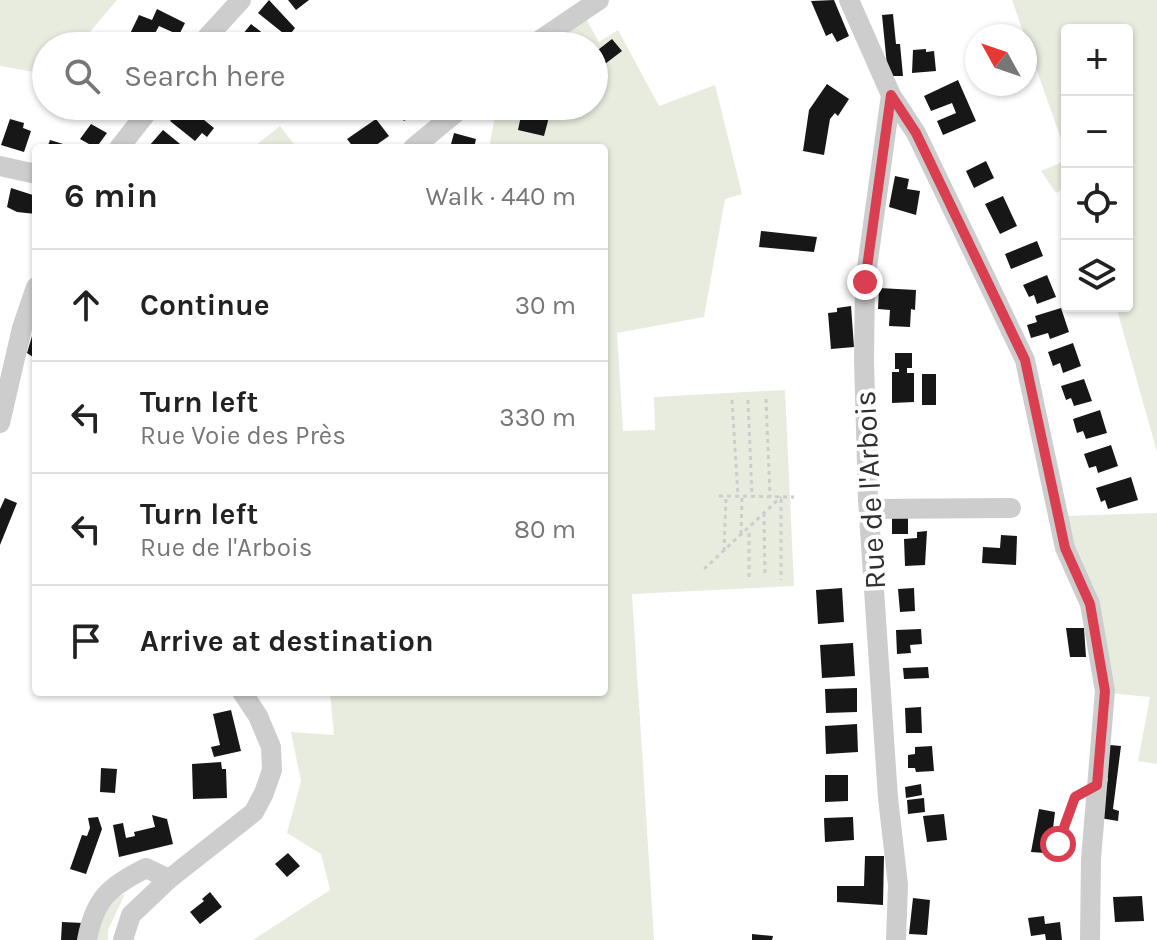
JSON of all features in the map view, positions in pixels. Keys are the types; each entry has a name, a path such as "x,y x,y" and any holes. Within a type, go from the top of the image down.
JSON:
{"street":[{"path":"212,32 241,0"},
{"path":"552,32 599,0"},
{"path":"849,0 891,95 916,133 1025,360 1065,548 1090,604 1105,691 1091,859 1090,940"},
{"name":"Rue de l'Arbois","path":"891,95 865,282 864,360 869,509 888,798 898,885 896,940"},
{"path":"122,144 141,120"},
{"path":"418,144 447,120"},
{"path":"0,166 32,173"},
{"path":"0,423 32,299"},
{"path":"869,509 1011,508"},
{"path":"123,940 131,915 169,879 254,812 264,793 272,770 271,747 258,716 245,696"},
{"path":"87,940 96,905 116,884 146,868 169,879"}],"path":[{"path":"766,399 770,497"},
{"path":"732,400 741,534"},
{"path":"748,400 752,496"},
{"path":"719,496 794,497"},
{"path":"724,551 726,496"},
{"path":"704,569 781,497"},
{"path":"781,497 781,580"},
{"path":"764,513 765,577"},
{"path":"749,527 749,577"},
{"path":"1058,844 1075,797 1097,785"}],"shaded area":[{"path":"0,0 117,0 90,32 32,32 32,72 0,66"},
{"path":"1012,0 1157,0 1157,452 1118,312 1133,312 1133,24 1061,24 1061,139 1037,71 1037,24 1020,24"},
{"path":"585,17 593,32 567,32"},
{"path":"618,30 659,106 715,85 742,194 725,199 704,317 617,333 623,431 655,430 654,397 785,390 794,586 632,594 654,940 253,940 330,890 321,854 287,833 301,781 291,732 334,735 330,696 608,696 608,144 490,144 494,120 608,120 608,36"},
{"path":"280,126 294,144 257,144"},
{"path":"1061,163 1061,190 1056,193 1041,171"},
{"path":"1157,513 1157,764 1138,761 1150,697 1108,693 1063,516"},
{"path":"125,894 108,930 108,940 93,940 103,902"}],"building":[{"path":"269,0 295,28 292,32 282,32 258,13"},
{"path":"288,0 309,0 296,10"},
{"path":"834,0 849,36 837,42 832,33 826,36 811,1"},
{"path":"157,9 185,23 180,32 159,26 156,32 131,32 139,15 152,20"},
{"path":"893,14 903,76 888,76 882,15"},
{"path":"251,24 261,32 244,32"},
{"path":"612,39 622,51 608,62 608,42"},
{"path":"926,49 926,52 934,51 936,71 912,73 913,50"},
{"path":"958,80 976,121 943,135 937,121 956,113 952,103 931,111 924,96"},
{"path":"827,84 849,99 838,116 835,113 830,119 824,155 803,151 809,110"},
{"path":"10,119 24,123 23,128 31,131 24,152 1,145"},
{"path":"204,120 214,128 207,137 202,133 195,141 170,121"},
{"path":"375,120 389,136 378,144 351,144 347,139"},
{"path":"520,120 548,120 544,136 518,130"},
{"path":"91,124 107,133 99,144 89,144 80,139"},
{"path":"163,130 180,144 151,144"},
{"path":"454,133 476,139 475,144 451,144"},
{"path":"986,161 994,178 974,188 966,171"},
{"path":"895,176 909,179 907,189 920,191 916,215 889,207"},
{"path":"11,188 32,195 32,214 7,207"},
{"path":"1003,196 1017,226 1000,234 985,204"},
{"path":"761,231 817,237 814,252 759,247"},
{"path":"1037,241 1043,256 1011,269 1005,254"},
{"path":"1047,275 1056,297 1037,304 1034,295 1029,297 1023,285"},
{"path":"879,288 916,290 910,327 889,326 890,310 878,309"},
{"path":"851,306 854,347 831,349 828,313"},
{"path":"1061,308 1069,332 1050,339 1048,333 1031,338 1027,325 1037,322 1035,316"},
{"path":"32,336 32,356 27,353"},
{"path":"1073,343 1081,366 1063,373 1060,363 1053,366 1048,352"},
{"path":"895,353 912,353 912,368 907,368 907,373 914,373 914,402 892,403 892,372 899,372 895,369"},
{"path":"922,374 936,374 936,405 922,405"},
{"path":"1084,379 1092,401 1074,406 1071,398 1066,400 1061,386"},
{"path":"1100,410 1107,433 1086,439 1083,431 1077,433 1073,419"},
{"path":"1111,445 1118,466 1098,473 1096,466 1089,468 1084,454"},
{"path":"1131,477 1138,500 1108,509 1105,500 1101,502 1096,488"},
{"path":"5,498 17,503 0,545 0,509"},
{"path":"892,516 908,516 908,534 892,534"},
{"path":"927,531 925,565 905,566 904,539 917,538 917,532"},
{"path":"1001,535 1017,536 1016,565 982,563 983,547 1000,548"},
{"path":"842,588 844,622 818,624 816,590"},
{"path":"914,588 915,611 900,612 898,589"},
{"path":"1066,628 1084,628 1086,657 1070,657"},
{"path":"921,629 922,644 910,645 911,653 897,654 896,630"},
{"path":"853,643 855,676 822,678 820,645"},
{"path":"928,667 929,678 904,679 903,668"},
{"path":"857,688 857,712 826,713 825,689"},
{"path":"921,707 922,733 906,733 905,708"},
{"path":"231,710 241,751 214,757 211,747 220,745 213,714"},
{"path":"857,724 858,752 826,754 825,726"},
{"path":"1110,745 1121,746 1113,809 1119,811 1118,821 1100,818 1108,778"},
{"path":"932,746 934,771 916,772 915,768 908,768 908,755 915,754 915,747"},
{"path":"221,762 222,769 226,769 227,798 193,799 192,764"},
{"path":"101,768 117,769 115,793 100,792"},
{"path":"825,775 848,775 848,801 825,802"},
{"path":"921,784 922,795 906,798 905,787"},
{"path":"924,798 925,812 908,814 907,800"},
{"path":"1039,809 1055,812 1051,845 1046,845 1045,853 1031,852"},
{"path":"944,814 947,840 927,842 923,816"},
{"path":"152,815 167,819 173,844 119,857 113,825 123,823 126,838 135,836 134,832 155,827"},
{"path":"98,817 102,829 86,874 70,869 82,835 87,836 90,828 88,818"},
{"path":"853,817 854,840 825,842 824,818"},
{"path":"288,853 300,866 287,877 275,864"},
{"path":"865,856 884,856 883,905 837,902 837,886 864,886"},
{"path":"210,892 222,907 200,924 190,912"},
{"path":"1142,896 1144,921 1115,922 1113,897"},
{"path":"913,898 930,900 927,935 909,934"},
{"path":"1044,916 1045,924 1060,922 1062,940 1046,940 1045,934 1031,936 1028,918"},
{"path":"62,922 84,923 83,940 61,940"},
{"path":"752,934 773,936 772,940 752,940"}],"route":[{"path":"865,282 891,95 916,133 1025,360 1065,548 1090,604 1105,691 1097,785 1075,797 1058,844"}]}
